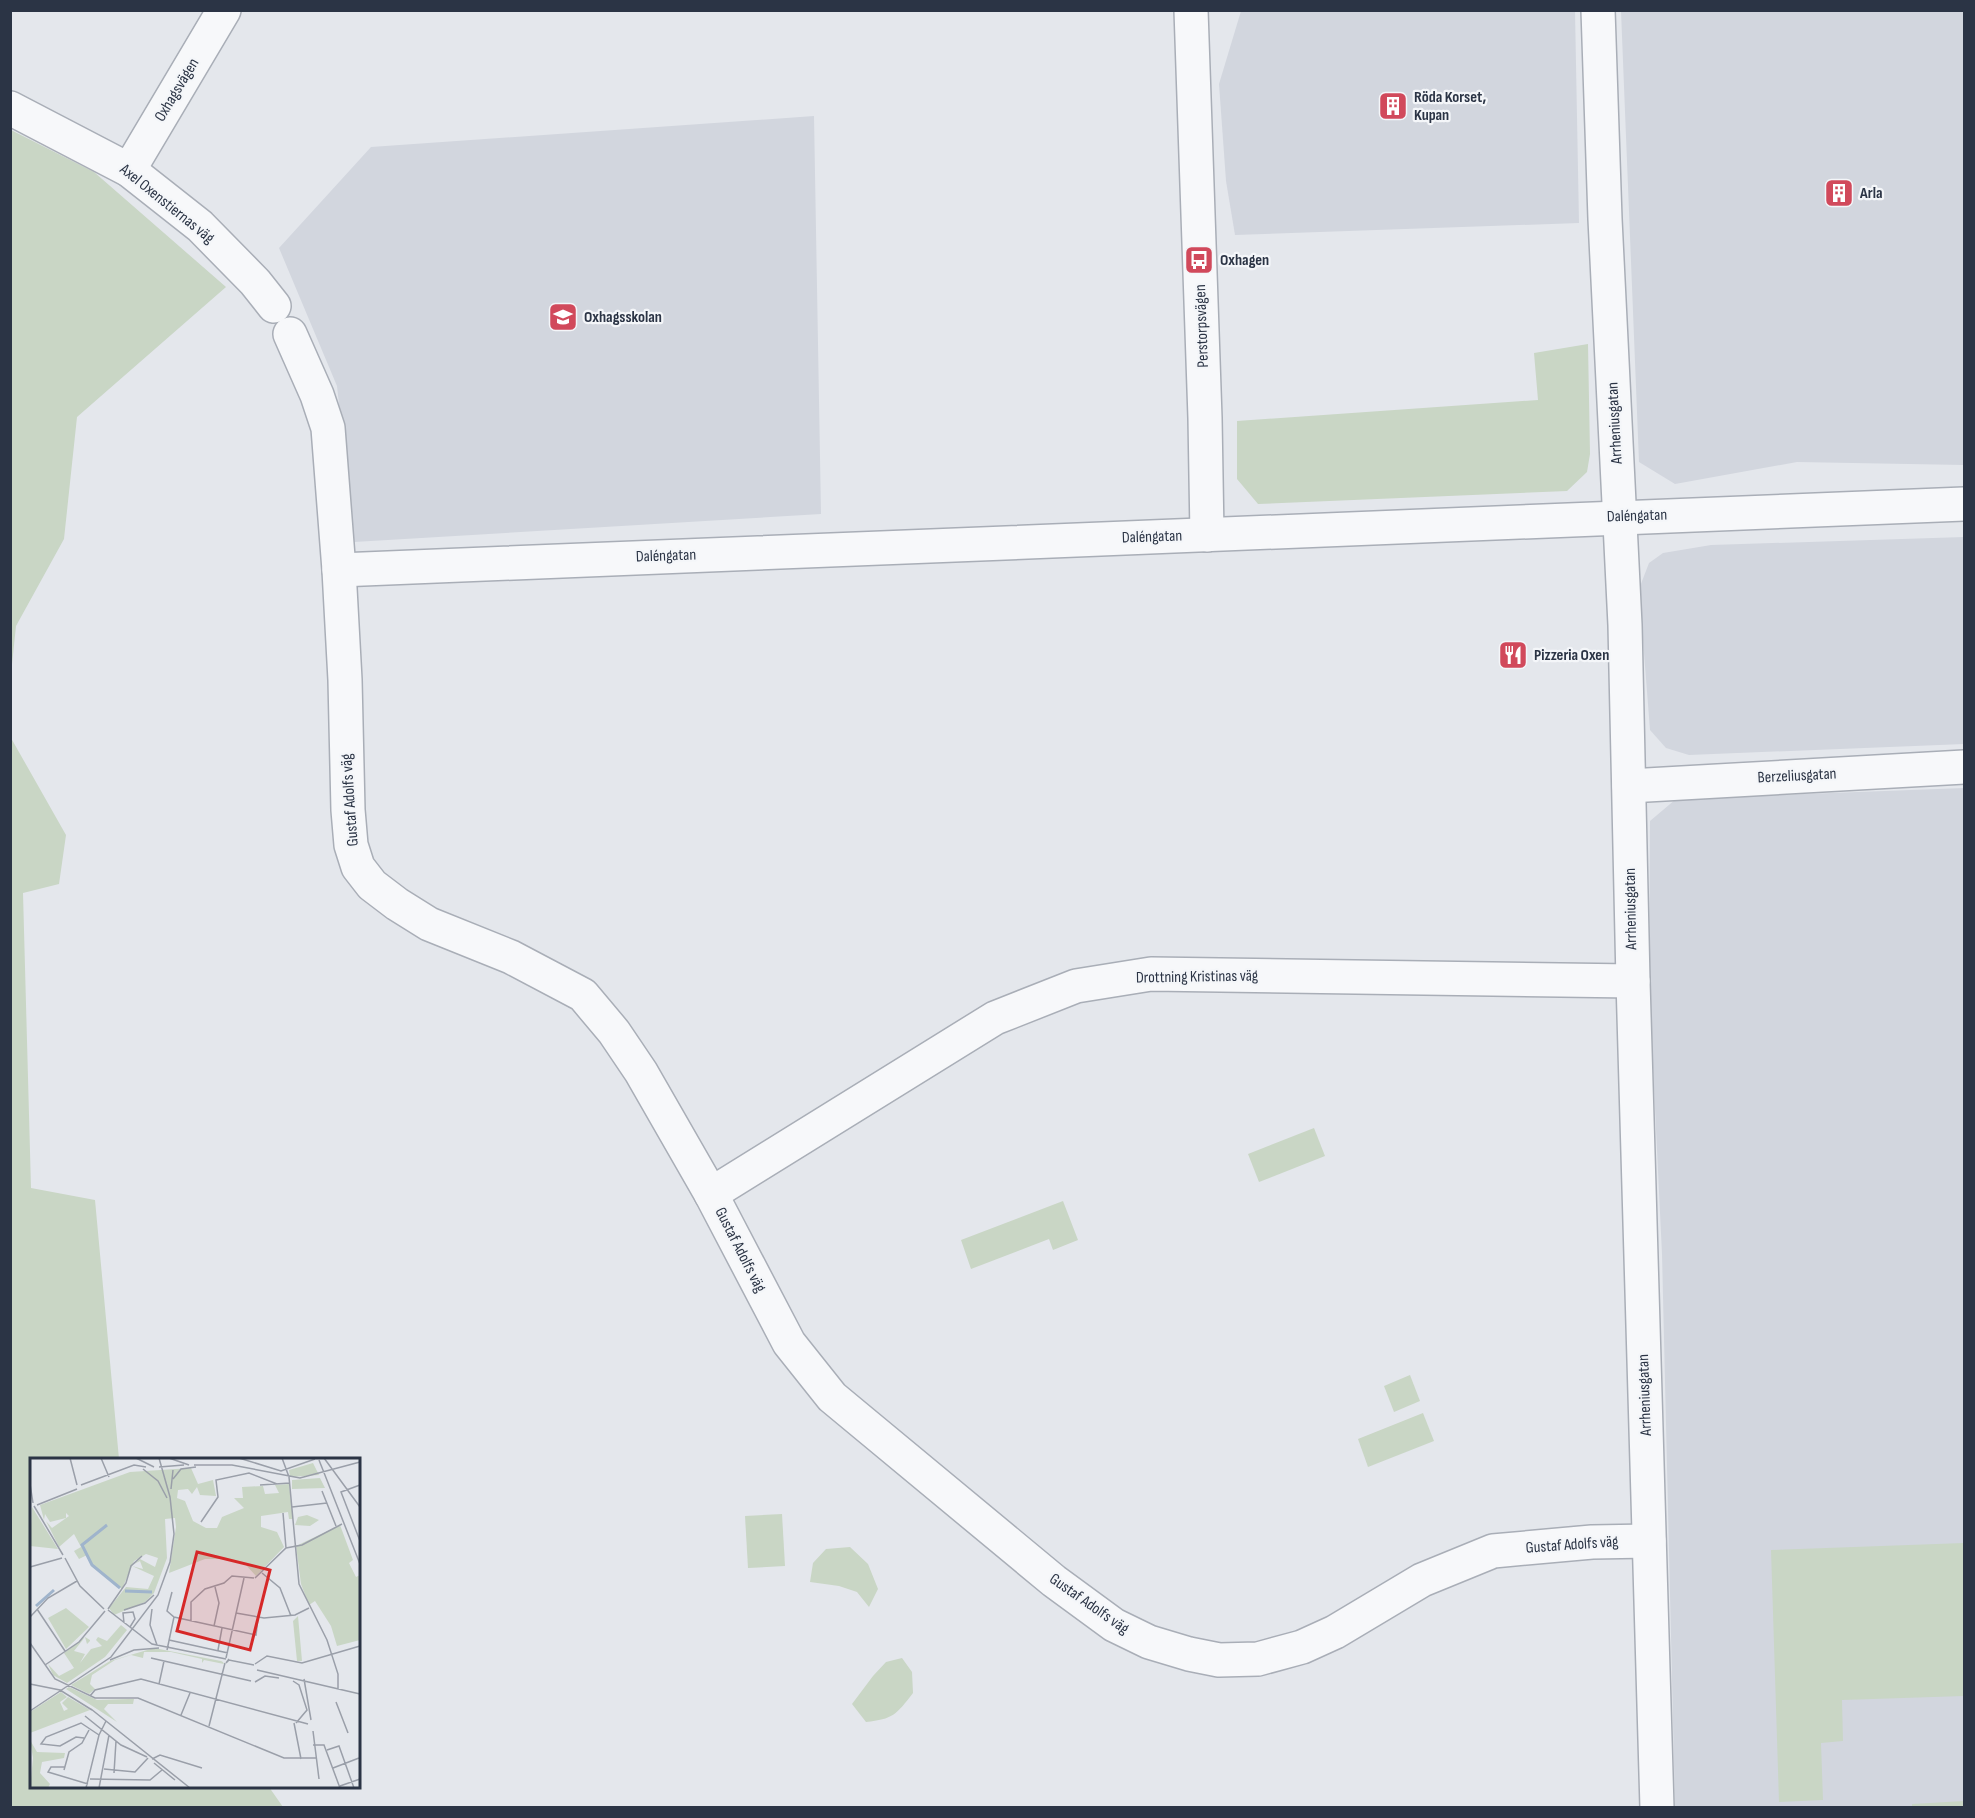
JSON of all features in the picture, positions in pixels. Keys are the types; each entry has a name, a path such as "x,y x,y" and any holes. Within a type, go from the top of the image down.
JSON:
{"street":[{"name":"Oxhagsvägen","path":"129,170 224,10"},
{"name":"Perstorpsvägen","path":"1191,10 1207,535"},
{"name":"Arrheniusgatan","path":"1598,10 1629,786 1657,1808"},
{"name":"Axel Oxenstiernas väg","path":"10,108 129,170 200,226 255,282 274,306"},
{"name":"Gustaf Adolfs väg","path":"290,334 317,395 328,428 345,680 348,810 351,844 358,867 372,885 429,924 511,957 583,995 614,1032 641,1072 711,1194 789,1343 832,1397 1054,1581 1114,1625 1149,1642 1219,1660 1258,1659 1302,1647 1335,1632 1422,1580 1494,1551 1592,1542 1649,1541"},
{"name":"Daléngatan","path":"339,570 1965,504"},
{"name":"Berzeliusgatan","path":"1629,786 1965,767"},
{"name":"Drottning Kristinas väg","path":"711,1194 995,1018 1076,986 1151,974 1633,981"}],"shaded area":[{"path":"1241,11 1575,11 1579,223 1235,235 1226,181 1219,84"},
{"path":"1621,11 1964,11 1964,465 1797,462 1675,484 1639,462"},
{"name":"Oxhagsskolan","path":"814,116 821,514 354,542 337,386 279,248 371,147"},
{"path":"1964,537 1964,744 1689,755 1666,748 1650,730 1639,589 1649,563 1663,553 1711,545"},
{"path":"1964,788 1964,1807 1675,1807 1662,1254 1649,983 1650,821 1676,799"}],"green space":[{"path":"11,130 94,172 226,287 77,417 64,539 16,626 11,674"},
{"path":"1588,344 1590,454 1587,472 1567,491 1258,504 1237,479 1237,421 1538,400 1534,353"},
{"path":"11,738 66,835 59,884 23,893 31,1188 95,1200 119,1458 30,1458 30,1788 270,1788 283,1807 11,1807"},
{"path":"1314,1128 1325,1156 1259,1182 1248,1154"},
{"path":"1063,1201 1078,1240 1053,1250 1049,1239 971,1269 961,1240"},
{"path":"1410,1375 1420,1401 1394,1412 1384,1386"},
{"path":"1423,1413 1434,1441 1368,1467 1358,1439"},
{"path":"782,1514 785,1566 748,1568 745,1516"},
{"path":"1964,1543 1964,1696 1842,1700 1843,1741 1821,1743 1823,1800 1779,1802 1771,1550"},
{"path":"850,1547 868,1564 878,1589 869,1607 857,1592 839,1586 810,1582 813,1563 826,1549"},
{"path":"902,1658 912,1672 913,1693 893,1715 866,1722 852,1704 886,1662"},
{"path":"1964,1801 1964,1807 1912,1807 1912,1804"}],"place":[{"name":"Röda Korset, Kupan","path":"1393,106"},
{"name":"Arla","path":"1839,193"},
{"name":"Oxhagen","path":"1199,260"},
{"name":"Oxhagsskolan","path":"563,317"},
{"name":"Pizzeria Oxen","path":"1513,655"}]}
